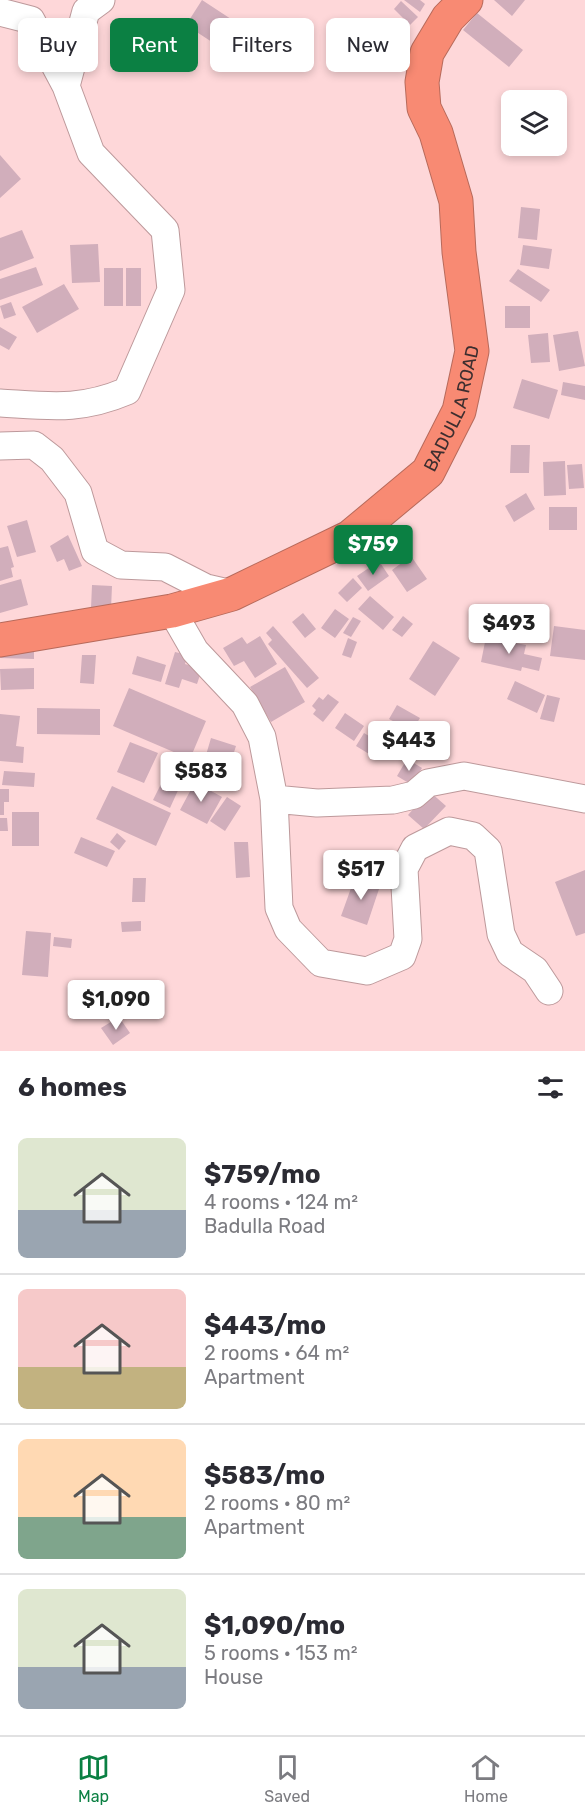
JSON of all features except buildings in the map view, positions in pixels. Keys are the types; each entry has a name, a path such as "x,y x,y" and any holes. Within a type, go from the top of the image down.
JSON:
{"highway":[{"name":"BADULLA ROAD","path":"0,640 172,611 232,594 350,537 428,472 459,411 472,351 459,252 456,201 444,167 436,133 424,108 422,82 427,53 448,18 466,0"}],"street":[{"path":"66,86 86,11 101,0"},
{"path":"0,12 30,20 66,86 91,153 165,230 171,290 127,391 98,403 67,406 0,403"},
{"path":"0,446 34,445 52,459 78,493 95,551 121,565 165,567 206,588 232,594"},
{"path":"172,611 195,651 245,704 262,737 274,799 279,908 288,929 321,963 367,971 402,956 408,939 404,869 415,848 449,831 473,836 488,850 501,934 510,953 535,970 549,991"},
{"path":"274,799 318,803 393,800 414,795 428,783 464,776 585,800"}]}
